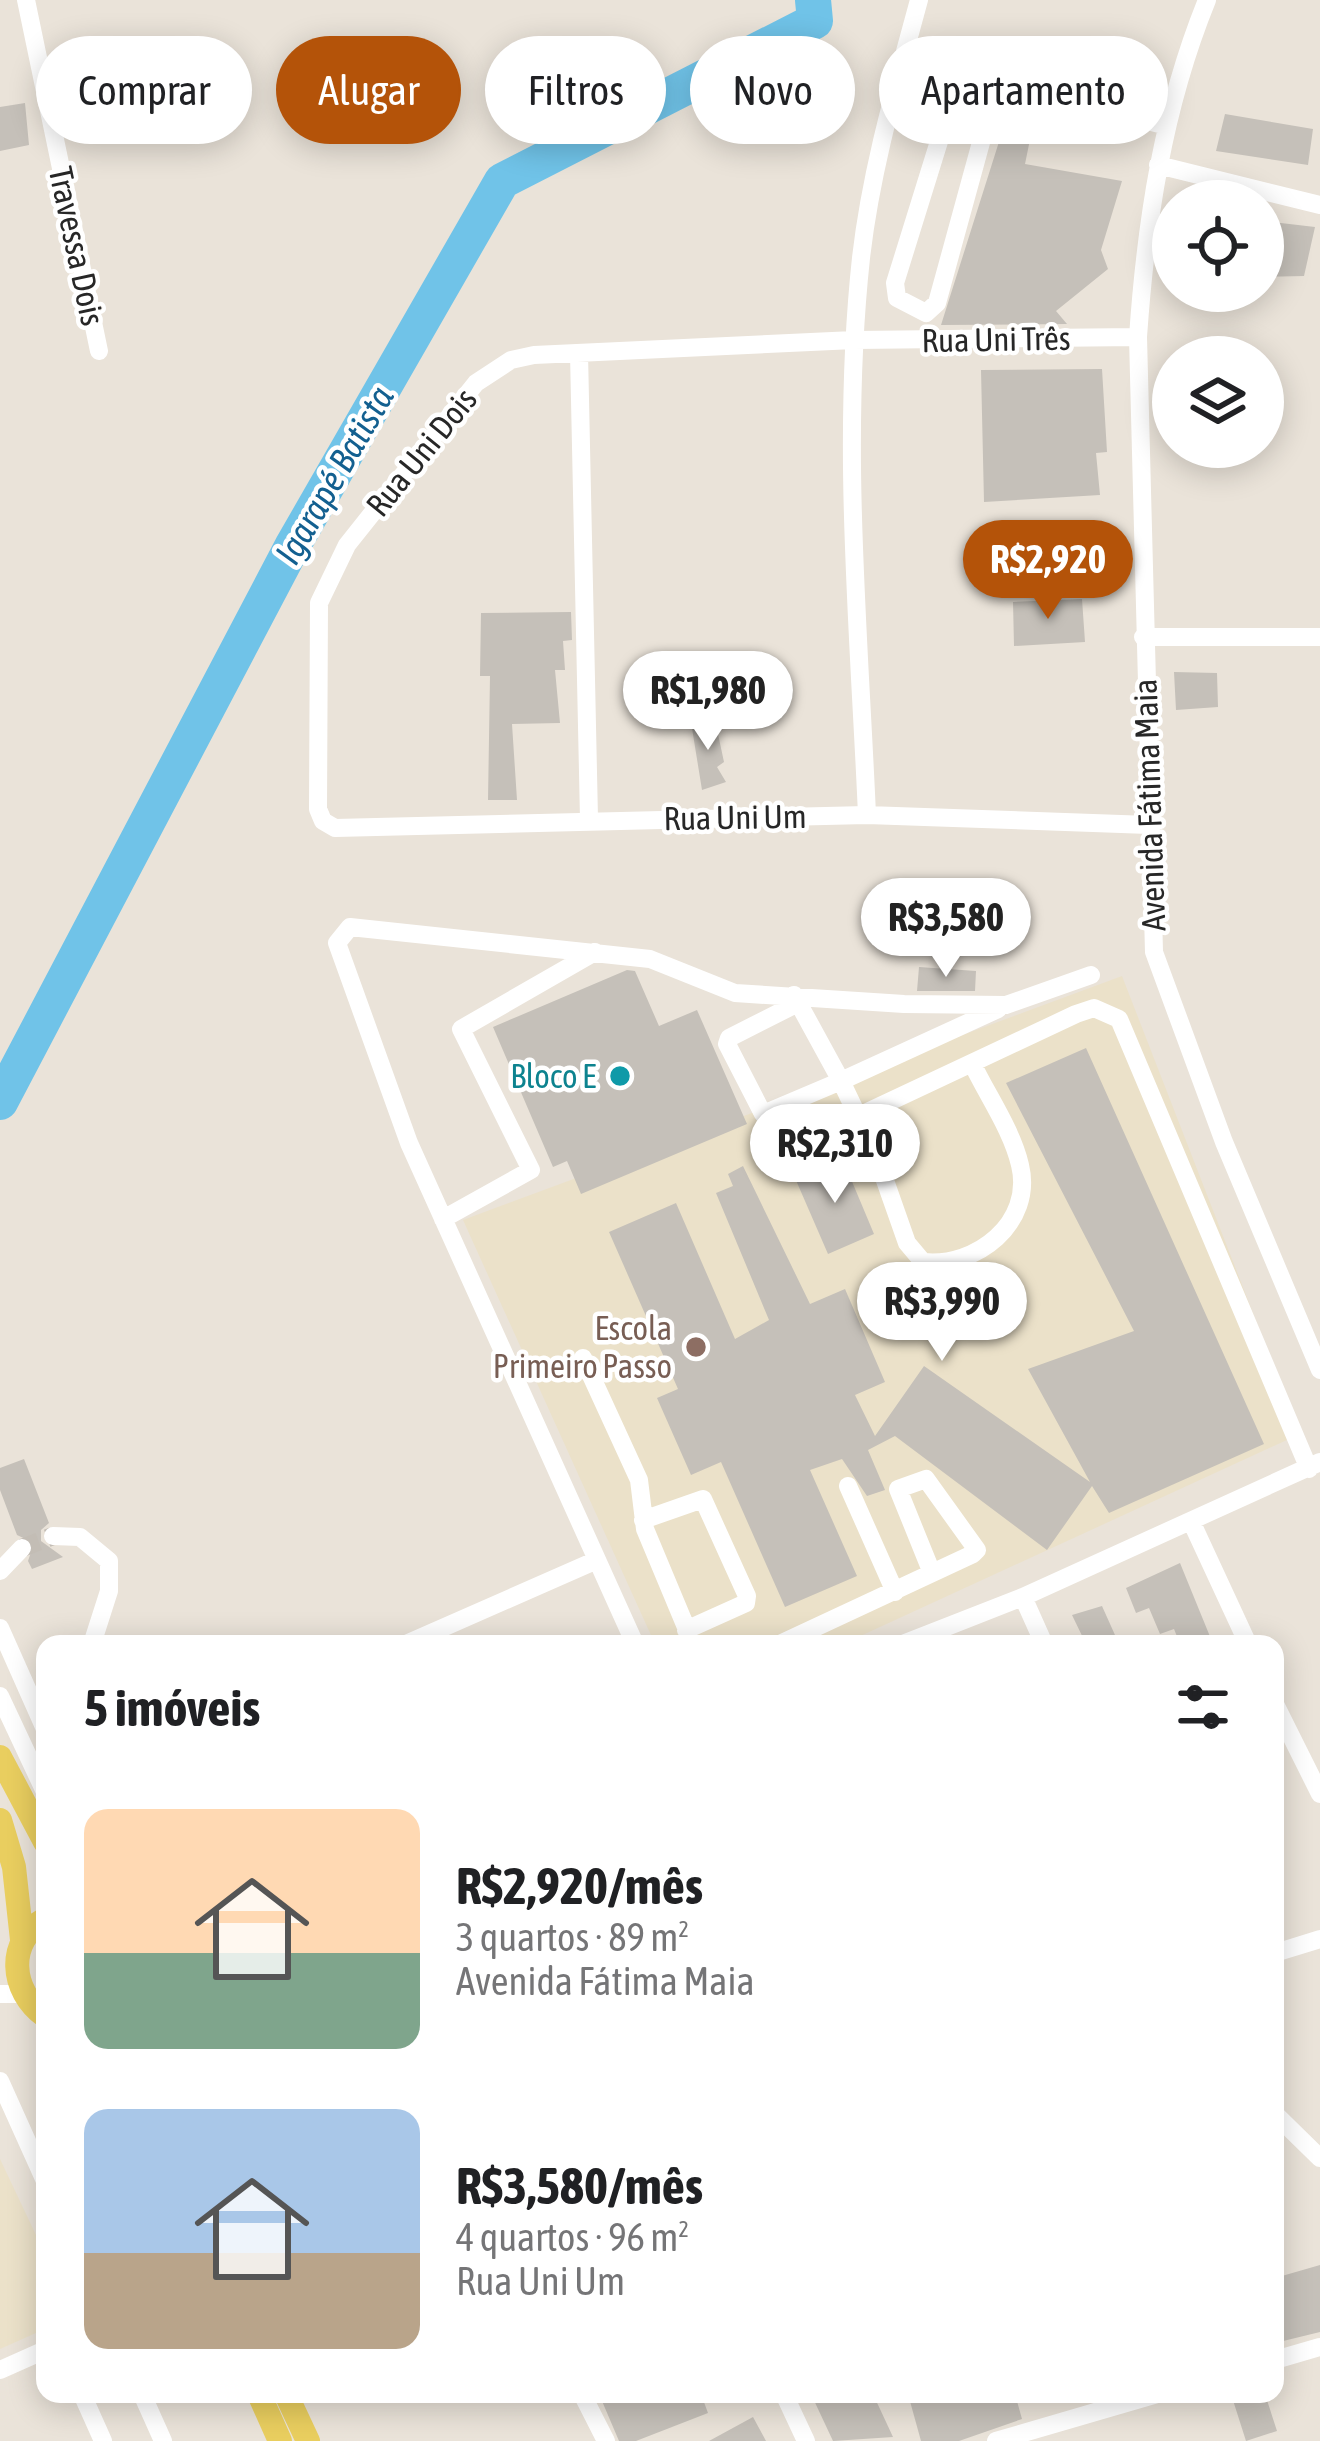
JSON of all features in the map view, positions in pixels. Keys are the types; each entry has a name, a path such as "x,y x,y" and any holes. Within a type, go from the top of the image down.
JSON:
{"main road":[{"path":"0,1757 36,1828"},
{"path":"0,1820 14,1867 12,1994"},
{"path":"12,1952 36,1928"},
{"path":"263,2403 280,2441"},
{"path":"290,2403 308,2441"}],"street":[{"name":"Travessa Dois","path":"26,0 99,351"},
{"path":"867,815 850,427 854,340 878,148 919,0"},
{"name":"Avenida Fátima Maia","path":"1168,123 1207,0"},
{"path":"968,74 998,83 937,304 926,314 898,298 895,283 959,77 968,74"},
{"name":"Avenida Fátima Maia","path":"1163,144 1144,236 1138,337 1154,952 1165,990 1320,1370"},
{"path":"1158,165 1320,205"},
{"name":"Rua Uni Três","path":"854,340 1138,337"},
{"name":"Rua Uni Dois","path":"323,821 318,809 319,603 329,575 476,382 511,360 854,340"},
{"path":"579,353 589,819"},
{"path":"1143,638 1320,637"},
{"name":"Rua Uni Um","path":"323,821 335,828 867,815 1149,825"},
{"path":"631,1635 409,1143 337,944 341,934 350,927 595,952 664,963 735,993 1006,1005"},
{"path":"443,1219 527,1177 531,1170 461,1029 595,952"},
{"path":"796,999 727,1041 763,1114 1006,1005 1091,975"},
{"path":"796,999 859,1116 913,1253 923,1262 939,1264 985,1248 1008,1225 1020,1195 1021,1168 972,1063"},
{"path":"859,1116 1094,1008 1119,1018 1315,1465 1023,1597 926,1635"},
{"path":"583,1358 639,1480 643,1520 688,1635"},
{"path":"800,1635 973,1555 977,1545 926,1480 898,1490 932,1573"},
{"path":"848,1486 895,1592"},
{"path":"643,1520 703,1498 748,1596 746,1603 692,1635"},
{"path":"1191,1521 1243,1635"},
{"path":"53,1536 80,1537 109,1561 110,1591 95,1635"},
{"path":"0,1571 13,1551"},
{"path":"426,1635 597,1560"},
{"path":"1023,1597 1040,1635"},
{"path":"0,1628 36,1710"},
{"path":"0,1673 3,1702 36,1773"},
{"path":"1284,1723 1320,1794"},
{"path":"1284,1950 1320,1939"},
{"path":"0,2081 36,2161"},
{"path":"1285,2136 1320,2158"},
{"path":"1284,2357 1320,2347"},
{"path":"0,2370 36,2354"},
{"path":"86,2403 103,2441"},
{"path":"146,2403 163,2441"},
{"path":"587,2403 606,2441"},
{"path":"788,2403 806,2441"},
{"path":"996,2441 1126,2403"}],"shaded area":[{"path":"1122,976 1300,1434 863,1635 651,1635 463,1220"},
{"path":"0,2159 36,2235 36,2333 0,2349"}],"building":[{"path":"25,103 29,145 0,151 0,107"},
{"path":"1225,114 1313,129 1308,165 1216,151"},
{"path":"998,144 1029,144 1025,164 1122,181 1101,250 1108,269 1056,311 1067,324 941,325"},
{"path":"1284,223 1315,227 1304,276 1284,276"},
{"path":"1102,369 1107,452 1096,453 1100,495 984,502 981,370"},
{"path":"1082,599 1085,642 1014,646 1013,602"},
{"path":"571,612 572,640 563,641 565,670 555,670 560,723 512,724 517,800 488,800 490,676 480,676 481,613"},
{"path":"1174,672 1217,673 1218,707 1176,710"},
{"path":"715,720 724,762 717,767 726,782 702,790 691,722"},
{"path":"919,967 976,971 975,991 917,991"},
{"name":"Bloco E","path":"627,970 635,971 659,1026 697,1010 747,1124 581,1194 567,1161 553,1167 493,1027"},
{"path":"1086,1048 1264,1444 1109,1513 1092,1486 1047,1550 895,1436 868,1450 885,1490 867,1496 842,1459 810,1470 857,1576 785,1607 721,1462 691,1475 657,1398 678,1389 609,1232 676,1203 735,1339 769,1320 716,1193 733,1186 728,1174 743,1166 810,1304 845,1289 885,1382 855,1395 875,1436 924,1366 1090,1482 1028,1369 1134,1331 1006,1083"},
{"path":"843,1160 874,1234 828,1254 795,1178"},
{"path":"24,1459 49,1523 41,1530 41,1541 63,1557 32,1569 28,1561 34,1543 17,1535 0,1490 0,1468"},
{"path":"1180,1563 1209,1635 1176,1635 1174,1629 1160,1634 1149,1608 1136,1613 1126,1588"},
{"path":"1102,1606 1115,1635 1082,1635 1072,1615"},
{"path":"1320,2265 1320,2332 1284,2341 1284,2275"},
{"path":"603,2403 704,2403 708,2413 636,2441 619,2441"},
{"path":"815,2403 877,2403 893,2437 833,2441"},
{"path":"910,2403 1018,2403 1022,2419 959,2441 921,2441"},
{"path":"1234,2403 1268,2403 1277,2431 1246,2441"},
{"path":"753,2417 766,2441 709,2441"}],"waterway":[{"name":"Igarapé Batista","path":"0,1102 293,545 502,181 815,21 813,0"}],"tunnel":[{"path":"22,1548 53,1536"}],"place":[{"name":"Bloco E","path":"620,1076"},
{"name":"Escola Primeiro Passo","path":"696,1347"}]}
